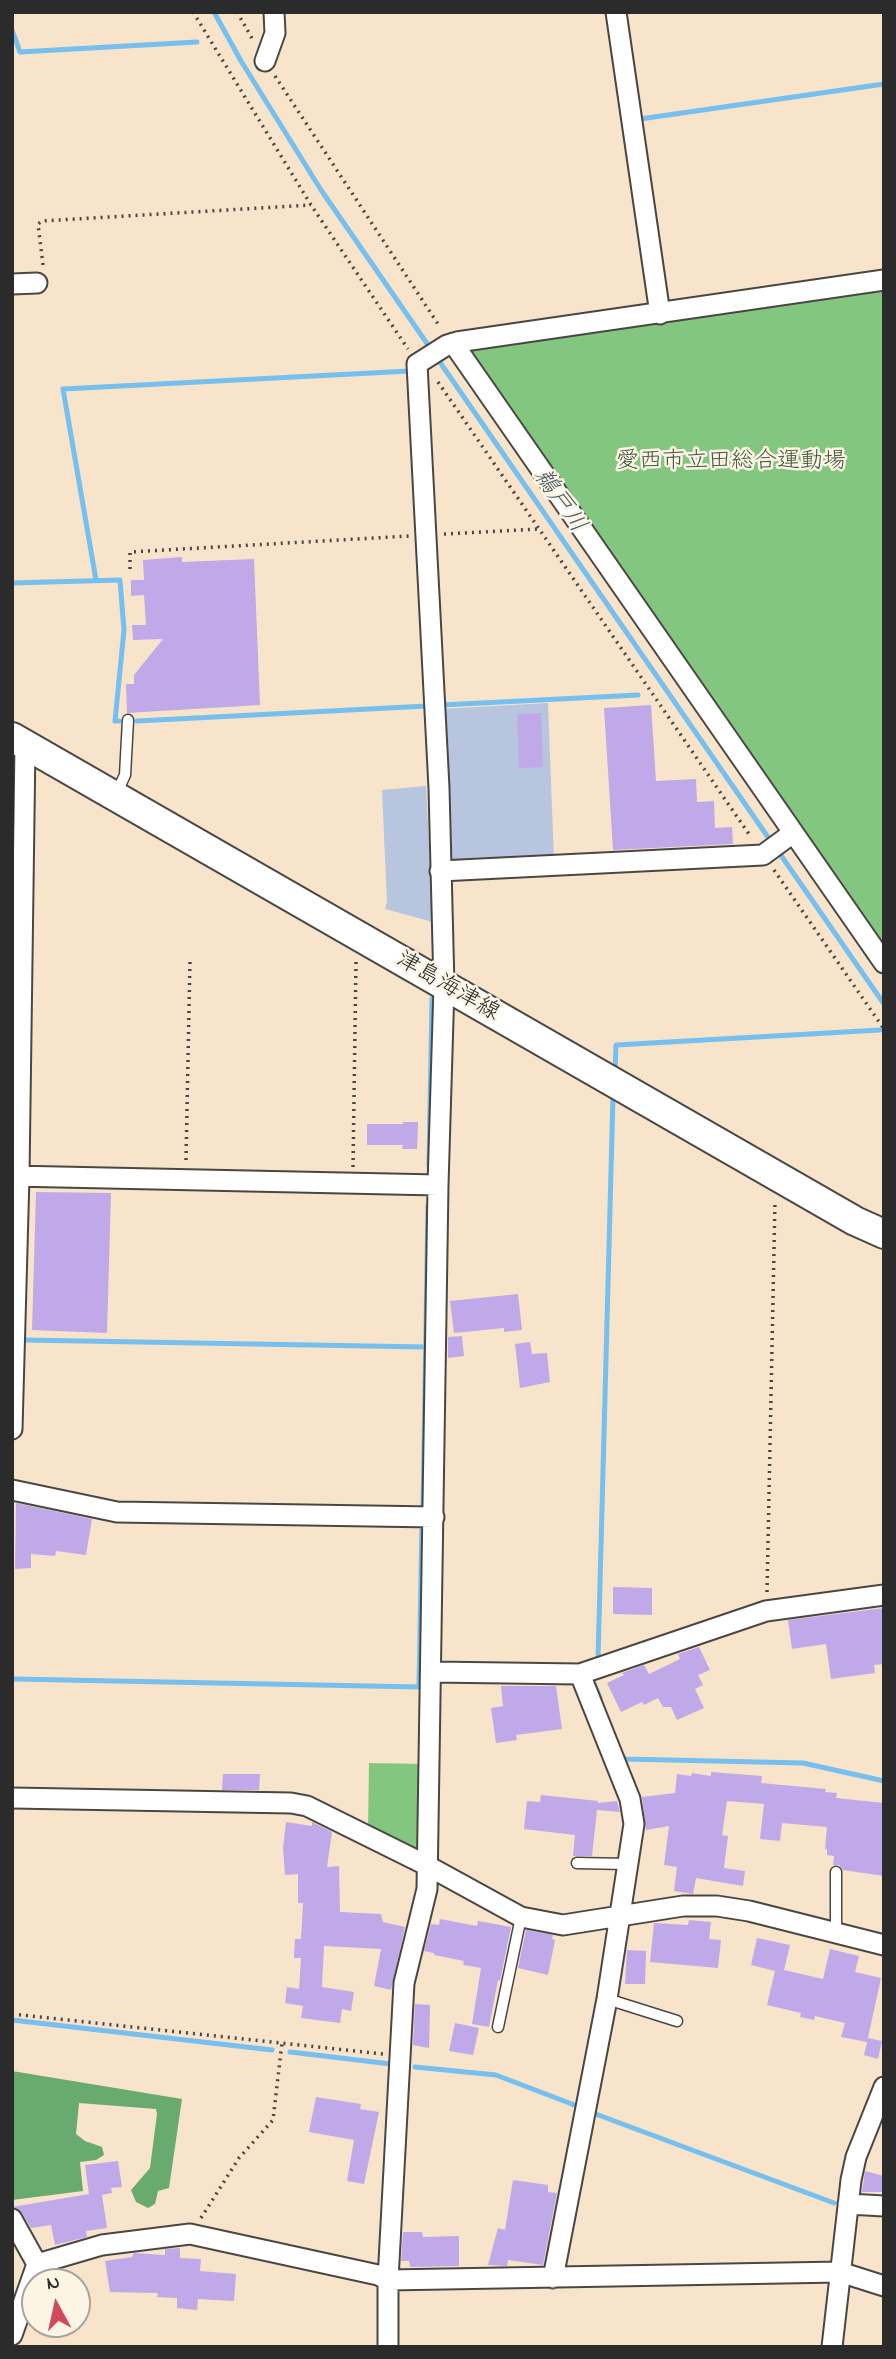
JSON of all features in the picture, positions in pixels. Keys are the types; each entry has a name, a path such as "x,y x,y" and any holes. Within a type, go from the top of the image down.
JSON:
{"main road":[{"name":"津島海津線","path":"19,740 855,1222 884,1234"}],"street":[{"path":"265,61 275,33 274,12"},
{"path":"616,12 660,314"},
{"path":"388,2347 388,2280 404,1983 427,1889 428,1866 438,1185 444,986 439,788 416,364 450,344 884,280"},
{"path":"12,284 37,283"},
{"path":"450,344 790,835 884,963"},
{"path":"12,1429 19,740"},
{"path":"440,872 765,853 790,835"},
{"path":"16,1176 438,1185"},
{"path":"12,1490 117,1512 434,1517"},
{"path":"432,1672 580,1674 766,1611 884,1595"},
{"path":"553,2278 607,1999 634,1824 630,1800 580,1674"},
{"path":"12,1798 291,1803 307,1806 428,1866 521,1917 563,1925 683,1906 717,1906 749,1911 884,1945"},
{"path":"832,2347 856,2157 884,2087"},
{"path":"848,2204 884,2206"},
{"path":"12,2219 37,2264 12,2335"},
{"path":"37,2264 102,2245 190,2234 377,2275 388,2280 840,2272 884,2286"}],"lane":[{"path":"116,795 125,775 128,720"},
{"path":"577,1863 627,1864"},
{"path":"836,1872 836,1933"},
{"path":"498,2027 521,1917"},
{"path":"607,1999 677,2021"}],"path":[{"path":"193,12 311,205 413,355 423,360 884,1029"},
{"path":"237,12 265,61 450,344"},
{"path":"37,283 45,283 38,224 42,221 311,205"},
{"path":"131,569 130,552 539,528"},
{"path":"353,1183 357,936"},
{"path":"185,1180 190,960"},
{"path":"766,1611 775,1176"},
{"path":"12,2014 400,2056"},
{"path":"190,2234 239,2158 272,2120 282,2043"}],"shaded area":[{"path":"548,703 554,861 448,867 441,709"},
{"path":"426,786 433,922 385,909 387,902 382,790"}],"green space":[{"name":"愛西市立田総合運動場","path":"884,288 884,951 472,360 472,352 476,345"},
{"path":"369,1763 422,1764 419,1856 368,1830"},
{"path":"12,2071 182,2099 169,2188 158,2191 155,2204 148,2208 136,2202 131,2190 150,2168 156,2109 79,2103 76,2134 85,2141 102,2147 104,2155 96,2160 80,2162 83,2191 12,2200"}],"building":[{"path":"182,557 182,562 254,559 260,705 127,713 126,684 134,684 134,675 163,639 133,640 132,625 146,625 144,595 131,596 131,580 144,580 143,560"},
{"path":"651,705 656,781 696,779 697,802 714,801 715,828 732,827 733,844 613,850 604,708"},
{"path":"541,713 543,767 519,768 517,714"},
{"path":"418,1122 417,1149 402,1149 403,1145 367,1145 367,1124"},
{"path":"36,1192 111,1193 107,1333 32,1330"},
{"path":"518,1294 522,1330 504,1332 504,1328 454,1333 450,1301"},
{"path":"462,1336 464,1356 448,1358 448,1337"},
{"path":"530,1342 532,1354 547,1353 550,1382 520,1388 515,1344"},
{"path":"16,1503 92,1519 86,1555 56,1551 55,1556 31,1554 31,1568 15,1569"},
{"path":"613,1587 652,1588 652,1615 613,1614"},
{"path":"884,1608 884,1664 874,1665 875,1673 831,1679 826,1644 792,1649 788,1620"},
{"path":"699,1647 710,1670 698,1675 703,1685 695,1689 704,1708 677,1720 671,1707 663,1707 658,1698 621,1712 607,1683 624,1675 622,1673 644,1665 649,1674 680,1659 678,1654"},
{"path":"501,1686 556,1686 562,1729 516,1735 517,1740 496,1743 491,1708 503,1706"},
{"path":"711,1772 762,1776 761,1783 826,1789 825,1792 837,1793 836,1798 884,1803 884,1876 843,1870 839,1865 833,1865 834,1856 827,1855 825,1849 827,1827 782,1823 780,1841 760,1839 764,1804 727,1801 722,1835 728,1836 724,1868 745,1871 743,1886 696,1878 693,1894 674,1891 677,1867 664,1865 669,1826 646,1830 642,1797 675,1793 677,1774 711,1776"},
{"path":"223,1774 260,1774 259,1790 222,1790"},
{"path":"541,1795 598,1803 617,1801 620,1812 597,1810 592,1856 573,1856 575,1835 524,1829 527,1801 540,1802"},
{"path":"286,1822 312,1826 312,1822 332,1832 327,1867 339,1866 340,1912 381,1914 383,1922 405,1927 391,1990 374,1986 381,1949 324,1946 322,1987 354,1992 351,2011 342,2009 340,2023 301,2018 303,2006 285,2003 287,1987 299,1989 301,1958 294,1958 295,1939 301,1939 303,1903 298,1903 298,1874 285,1875 283,1848"},
{"path":"440,1919 477,1926 478,1921 511,1927 489,2027 472,2024 481,1968 463,1965 464,1961 424,1951 431,1924 439,1925"},
{"path":"689,1920 711,1922 709,1939 721,1940 718,1968 650,1962 654,1923 688,1925"},
{"path":"526,1930 553,1935 552,1939 555,1940 548,1975 518,1968"},
{"path":"757,1938 790,1945 784,1970 823,1979 830,1949 859,1956 855,1972 881,1978 867,2042 841,2037 845,2023 815,2016 814,2020 800,2017 801,2013 767,2005 775,1971 751,1965"},
{"path":"627,1950 646,1951 645,1984 625,1984"},
{"path":"415,2004 430,2005 429,2048 413,2045"},
{"path":"455,2023 479,2028 473,2055 449,2051"},
{"path":"868,2038 882,2041 878,2059 864,2055"},
{"path":"316,2097 361,2104 360,2109 379,2112 364,2184 347,2181 354,2140 309,2132"},
{"path":"118,2161 122,2187 111,2188 112,2193 102,2195 107,2228 86,2231 87,2237 55,2245 51,2225 31,2228 22,2213 12,2207 89,2194 85,2165"},
{"path":"865,2171 884,2176 884,2192 862,2192"},
{"path":"513,2180 548,2185 548,2192 557,2193 543,2265 508,2260 507,2266 488,2265 498,2228 505,2230"},
{"path":"403,2232 422,2232 423,2237 459,2236 459,2266 410,2267 409,2261 401,2261"},
{"path":"180,2248 180,2258 201,2259 200,2271 236,2274 234,2301 198,2299 197,2310 177,2308 177,2298 157,2297 158,2293 110,2292 105,2261 132,2257 135,2253 165,2255 165,2249"}],"waterway":[{"name":"鵜戸川","path":"214,12 241,61 321,190 772,843"},
{"path":"12,30 20,52 197,42"},
{"path":"640,119 884,84"},
{"path":"96,580 63,389 410,371"},
{"path":"12,583 120,580 124,630 115,721 119,721"},
{"path":"442,705 638,695"},
{"path":"137,721 427,706"},
{"name":"鵜戸川","path":"778,851 884,1004"},
{"path":"429,1165 432,999"},
{"path":"615,1072 616,1045 880,1030"},
{"path":"595,1661 598,1659 613,1096"},
{"path":"423,1510 428,1206"},
{"path":"25,1340 425,1347"},
{"path":"14,1679 419,1687 422,1523"},
{"path":"593,1681 600,1698"},
{"path":"623,1756 624,1759 803,1763 884,1781"},
{"path":"12,2020 272,2050"},
{"path":"290,2052 391,2064"},
{"path":"415,2067 496,2075 577,2106"},
{"path":"593,2113 834,2203"}]}
